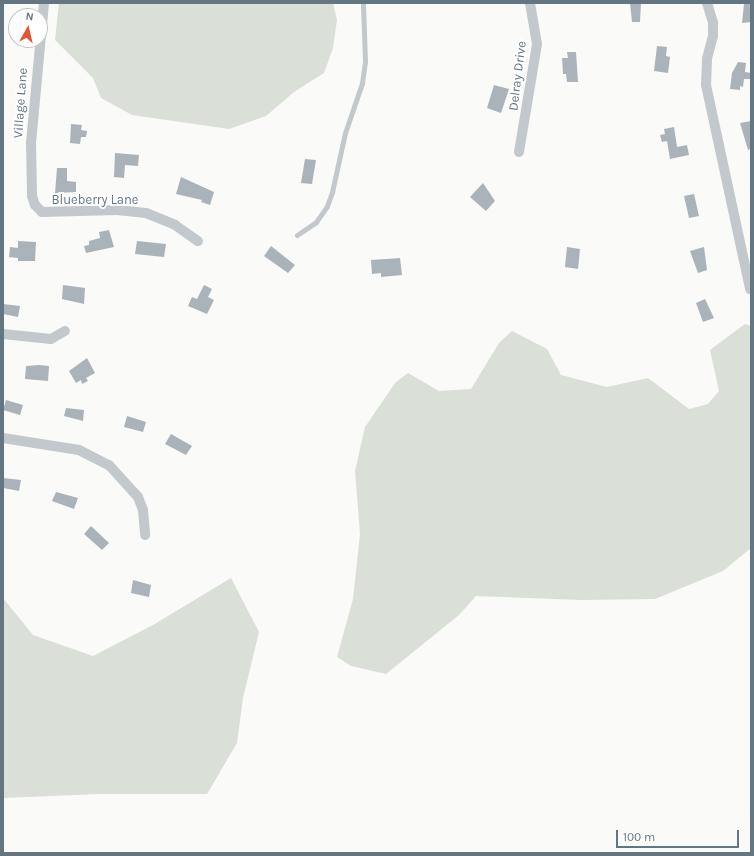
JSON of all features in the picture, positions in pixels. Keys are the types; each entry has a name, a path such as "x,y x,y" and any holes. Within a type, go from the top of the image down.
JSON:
{"street":[{"name":"Village Lane","path":"35,205 32,196 31,142 44,3"},
{"name":"Delray Drive","path":"520,152 537,44 530,3"},
{"path":"706,3 713,23 713,36 707,59 706,85 750,289"},
{"name":"Blueberry Lane","path":"35,205 42,212 116,210 146,213 175,225 198,240"},
{"path":"3,334 51,339 65,331"},
{"path":"3,438 79,450 110,465 138,497 143,510 145,535"}],"lane":[{"path":"298,235 316,222 327,206 332,192 345,133 362,83 365,61 363,3"}],"shaded area":[{"path":"59,3 333,3 337,20 333,48 324,73 294,92 266,116 229,129 132,115 101,98 93,78 55,40"},
{"path":"745,324 751,326 751,548 723,571 655,599 582,600 476,596 459,615 386,674 351,666 337,657 353,599 360,534 355,471 365,427 395,383 408,373 439,391 471,389 499,343 512,331 547,349 561,375 607,387 648,378 689,409 708,404 719,391 710,350"},
{"path":"231,578 259,632 243,698 237,743 207,794 98,794 3,798 3,598 33,635 93,656 153,625"}],"building":[{"path":"630,3 641,3 640,22 632,22"},
{"path":"744,4 751,4 751,22 742,23"},
{"path":"657,46 667,47 666,56 670,57 668,73 654,71"},
{"path":"567,52 576,52 578,82 567,82 566,74 563,74 562,58 568,58"},
{"path":"738,62 746,63 745,72 751,73 750,79 744,79 743,87 740,86 740,90 730,89 732,73"},
{"path":"494,85 509,89 501,113 487,108"},
{"path":"751,121 751,149 748,150 740,123"},
{"path":"71,124 82,125 81,130 87,131 86,137 81,137 80,144 70,143"},
{"path":"674,127 677,147 687,145 689,155 670,159 667,141 662,142 660,135 665,134 664,129"},
{"path":"115,153 139,155 138,166 125,165 124,178 114,177"},
{"path":"305,159 316,160 312,184 301,183"},
{"path":"57,168 67,168 67,181 76,182 76,192 55,193"},
{"path":"181,177 214,192 210,205 201,202 202,200 176,194"},
{"path":"483,183 495,201 486,211 470,197"},
{"path":"694,194 699,216 689,218 684,196"},
{"path":"109,230 114,247 86,253 84,246 89,245 89,241 100,238 99,232"},
{"path":"18,241 36,242 35,261 18,261 18,258 9,257 10,247 18,248"},
{"path":"137,241 166,244 164,257 135,254"},
{"path":"271,246 295,265 288,273 264,256"},
{"path":"567,247 580,249 578,269 565,267"},
{"path":"704,247 707,270 698,273 690,251"},
{"path":"400,258 402,275 381,277 381,273 372,274 371,260"},
{"path":"63,285 85,288 84,304 62,299"},
{"path":"204,285 212,289 208,297 214,300 207,314 188,306 192,297 197,299"},
{"path":"705,299 714,318 703,322 696,303"},
{"path":"3,304 20,306 18,317 3,314"},
{"path":"87,358 95,373 86,378 88,381 82,384 81,380 76,383 69,371"},
{"path":"26,366 49,366 48,381 25,379"},
{"path":"6,400 23,405 20,415 3,410"},
{"path":"66,408 84,410 83,421 64,416"},
{"path":"127,416 146,422 143,432 124,427"},
{"path":"171,434 192,446 186,455 165,444"},
{"path":"3,478 21,480 19,491 3,488"},
{"path":"56,492 78,498 74,509 52,501"},
{"path":"91,526 109,543 102,550 84,534"},
{"path":"133,580 151,585 149,597 131,593"}]}
